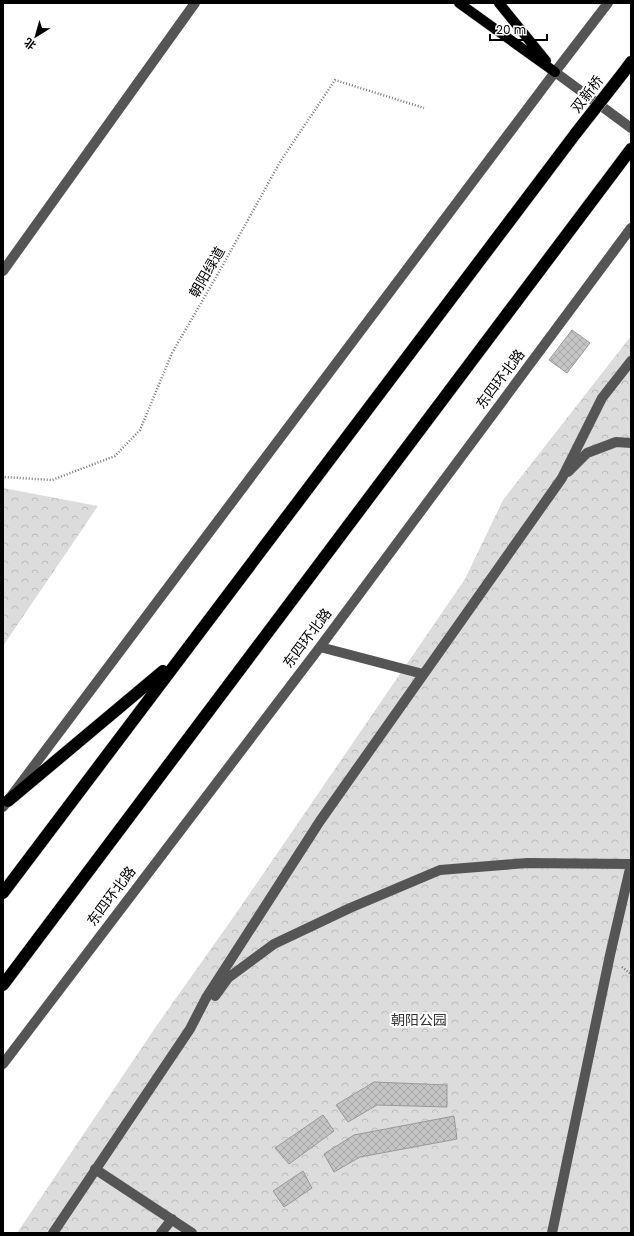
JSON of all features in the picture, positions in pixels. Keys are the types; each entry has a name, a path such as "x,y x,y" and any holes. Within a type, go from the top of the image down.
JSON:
{"highway":[{"name":"双新桥","path":"180,658 631,62"},
{"path":"3,985 631,149"},
{"path":"5,804 180,658"},
{"path":"3,893 180,658"}],"main road":[{"path":"459,3 555,72"},
{"path":"500,3 555,72"}],"street":[{"path":"3,270 195,3"},
{"path":"5,804 608,3"},
{"path":"555,72 631,128"},
{"name":"东四环北路","path":"3,1064 320,647 631,228"},
{"path":"190,1029 206,998 320,821 562,478 602,398 631,361"},
{"path":"562,478 587,453 616,442 631,443"},
{"path":"320,647 423,674"},
{"path":"53,1233 190,1029 228,978 274,944 350,908 440,870 527,863 631,864 610,955 552,1233"},
{"path":"95,1170 192,1233"},
{"path":"161,1233 172,1219"}],"path":[{"name":"朝阳绿道","path":"3,479 4,477 52,480 115,456 140,430 172,353 280,162 335,80 424,108"}],"green space":[{"name":"朝阳公园","path":"631,336 631,1233 17,1233 157,1025 237,912 465,579 503,500"},
{"path":"3,488 98,506 3,646"}],"building":[{"path":"572,330 590,343 567,373 549,360"},
{"path":"374,1082 447,1085 447,1107 377,1105 348,1122 336,1105"},
{"path":"323,1115 334,1131 289,1164 275,1148"},
{"path":"454,1116 457,1139 360,1157 334,1172 324,1154 354,1135"},
{"path":"303,1171 312,1188 284,1207 273,1191"}]}
